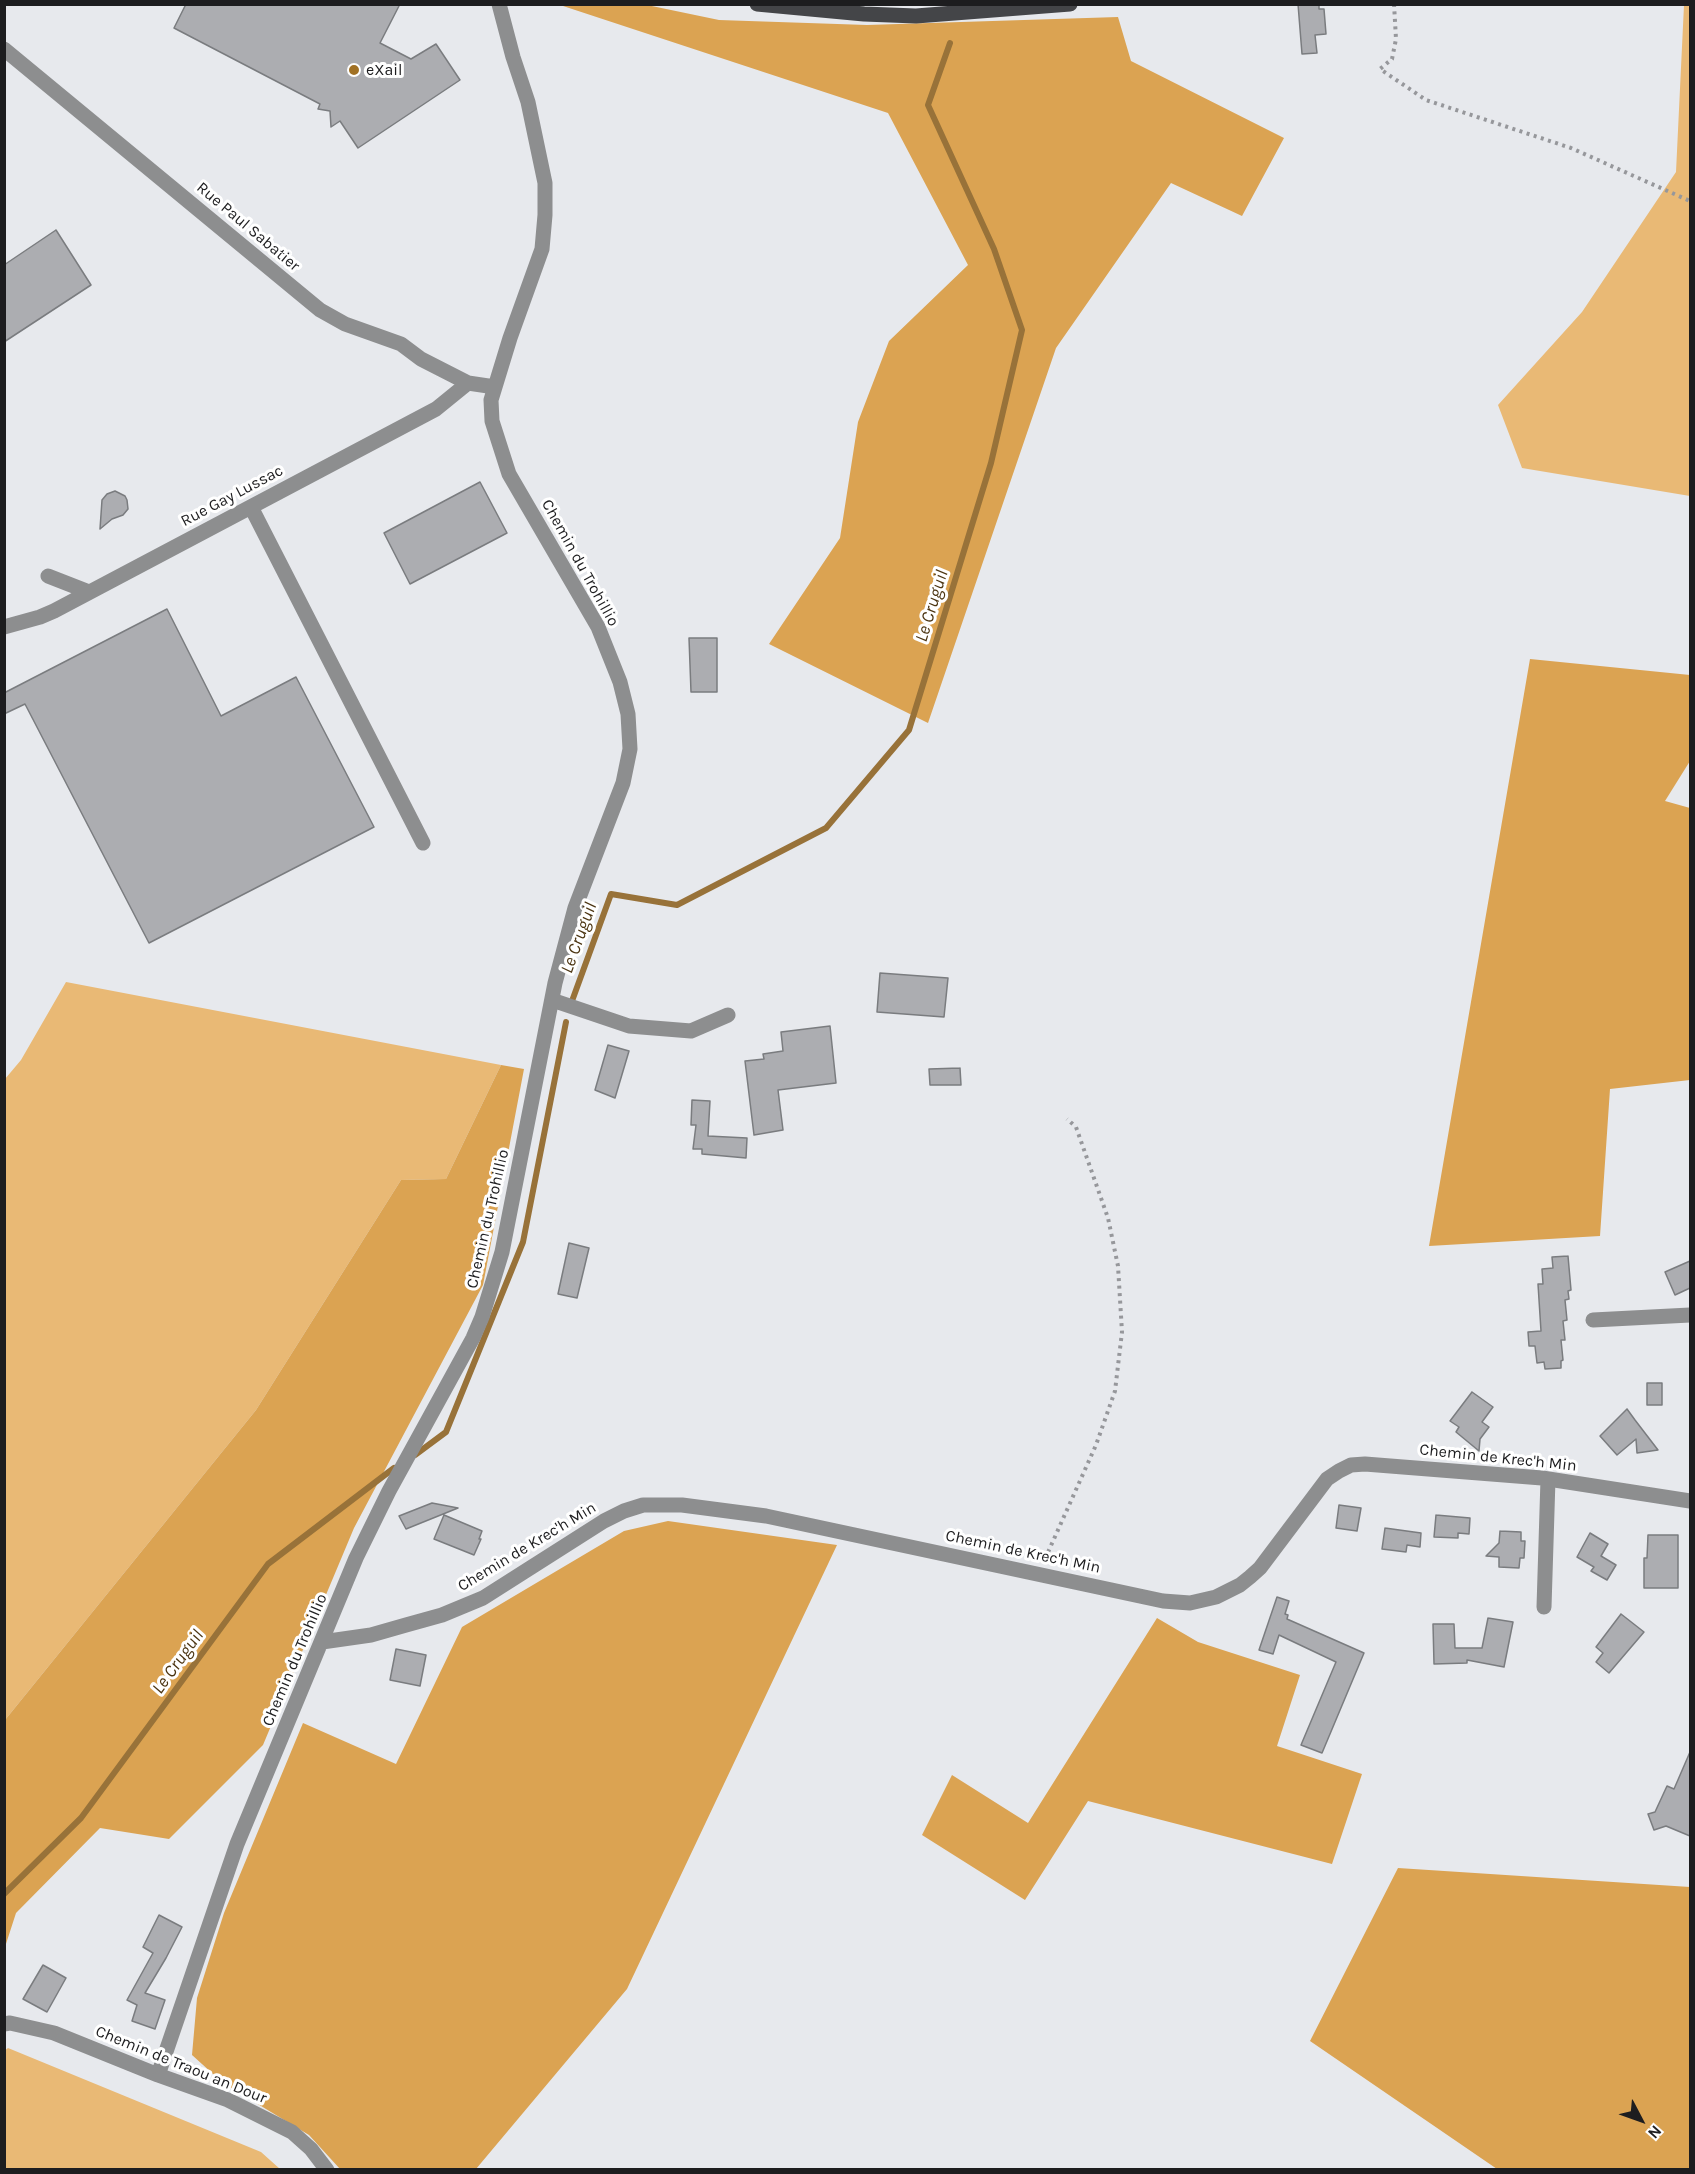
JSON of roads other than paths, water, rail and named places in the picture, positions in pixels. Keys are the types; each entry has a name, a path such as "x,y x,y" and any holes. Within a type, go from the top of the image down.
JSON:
{"main road":[{"path":"757,4 864,14 916,16 1070,4"}],"street":[{"name":"Chemin du Trohillio","path":"158,2075 237,1844 356,1558 482,1317 502,1252 552,1000 575,908 623,783 630,748 630,731 620,682 598,627 509,474 492,420 491,400 542,249 545,215 545,183 528,102 499,4"},
{"name":"Rue Paul Sabatier","path":"4,49 320,310 345,324 401,344 421,359 468,382 495,387"},
{"name":"Rue Gay Lussac","path":"4,627 40,617 251,507 436,409 468,382"},
{"path":"251,507 423,843"},
{"path":"48,576 89,592"},
{"path":"552,1000 629,1026 692,1031 728,1015"},
{"path":"1593,1320 1690,1315"},
{"name":"Chemin de Krec'h Min","path":"322,1642 371,1635 415,1623 442,1615 483,1598 604,1521 643,1505 682,1505 766,1516 1163,1601 1190,1603 1204,1601 1228,1592 1260,1568 1327,1479 1351,1466 1365,1464 1548,1479 1690,1501"},
{"path":"1544,1606 1548,1479"},
{"name":"Chemin de Traou an Dour","path":"4,2024 10,2023 54,2033 158,2075 228,2100 292,2132 311,2149 327,2169"}],"waterway":[{"name":"Le Cruguil","path":"572,1001 611,894 677,905 826,828 909,730 991,463 1022,330 994,249 928,105 950,43"},
{"name":"Le Cruguil","path":"415,1455 446,1432 523,1242 566,1022"},
{"name":"Le Cruguil","path":"4,1894 81,1818 268,1564 394,1468"}],"place":[{"name":"eXail","path":"354,70"}]}
